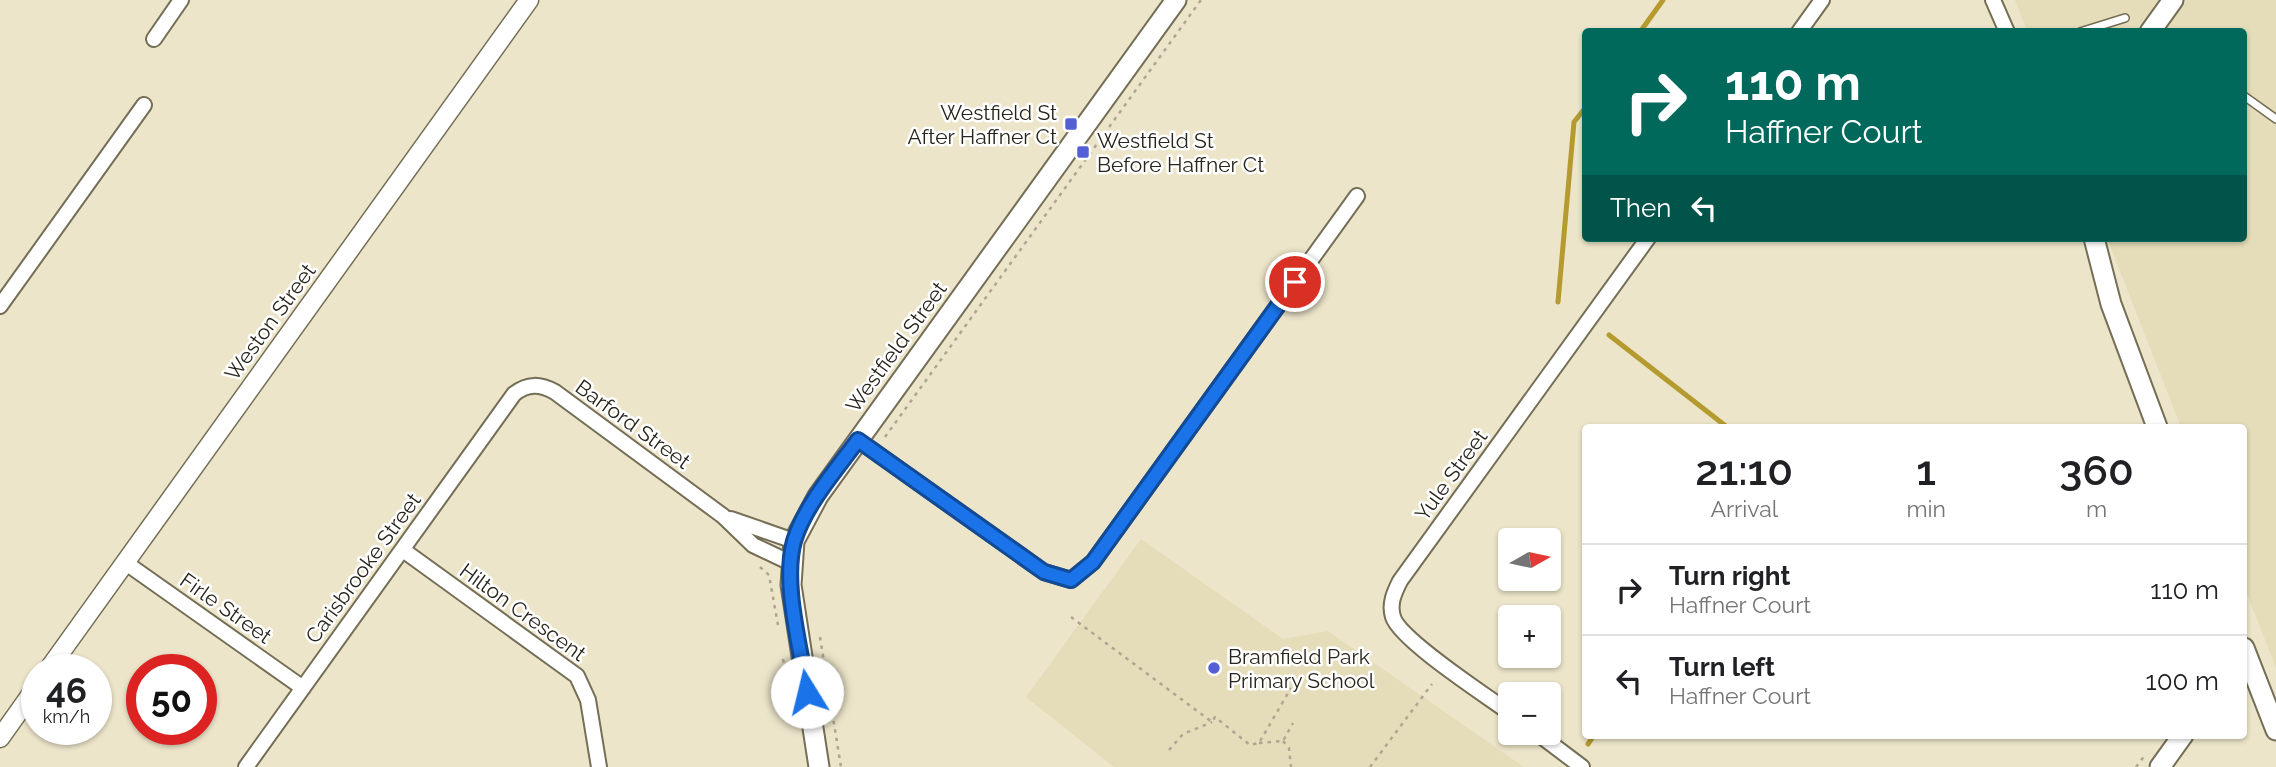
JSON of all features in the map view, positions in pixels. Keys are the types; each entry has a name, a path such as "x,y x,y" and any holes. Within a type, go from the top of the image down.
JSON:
{"main road":[{"name":"Westfield Street","path":"819,767 791,585 794,541 818,496 1176,0"},
{"path":"2153,28 2173,0"},
{"path":"2095,242 2111,304 2156,424"},
{"path":"2250,685 2276,730"},
{"path":"2160,767 2180,739"}],"street":[{"path":"154,39 181,0"},
{"name":"Weston Street","path":"59,654 529,0"},
{"path":"1802,28 1822,0"},
{"path":"1993,0 2005,28"},
{"path":"0,306 144,106"},
{"path":"858,440 1044,572 1071,580 1093,562 1357,196"},
{"name":"Yule Street","path":"1498,704 1406,636 1393,618 1391,598 1408,570 1645,242"},
{"name":"Barford Street","path":"514,394 533,386 555,392 723,516 753,545 791,563"},
{"name":"Carisbrooke Street","path":"246,767 514,394"},
{"name":"Barford Street","path":"723,516 794,541"},
{"name":"Hilton Crescent","path":"403,550 577,676 588,700 598,767"},
{"name":"Firle Street","path":"125,562 303,688"},
{"path":"0,737 21,708"},
{"path":"1553,745 1582,767"}],"lane":[{"path":"2093,28 2125,18"},
{"path":"2247,98 2276,120"}],"path":[{"path":"885,437 1201,0"},
{"path":"759,566 769,575 778,626"},
{"path":"1070,617 1212,722"},
{"path":"820,637 841,767"},
{"path":"1370,767 1432,684"},
{"path":"1259,743 1291,688"},
{"path":"1169,750 1183,734 1212,722 1215,717 1250,745 1283,741"},
{"path":"1283,741 1293,723"},
{"path":"1283,741 1289,748 1291,767"}],"shaded area":[{"path":"2015,0 2276,0 2276,668 2247,594 2247,424 2180,424 2109,242 2247,242 2247,28 2026,28"},
{"name":"Bramfield Park Primary School","path":"1141,539 1283,639 1328,631 1524,767 1114,767 1026,697"}],"waterway":[{"path":"1643,28 1663,0"},
{"path":"1558,302 1574,122 1582,112"},
{"path":"1609,335 1723,424"},
{"path":"1588,744 1591,739"}],"place":[{"name":"Westfield St After Haffner Ct","path":"1071,124"},
{"name":"Westfield St Before Haffner Ct","path":"1083,152"},
{"name":"Bramfield Park Primary School","path":"1214,668"}],"route":[{"path":"807,692 791,585 794,541 818,496 858,440 1044,572 1071,580 1093,562 1295,282"}]}
